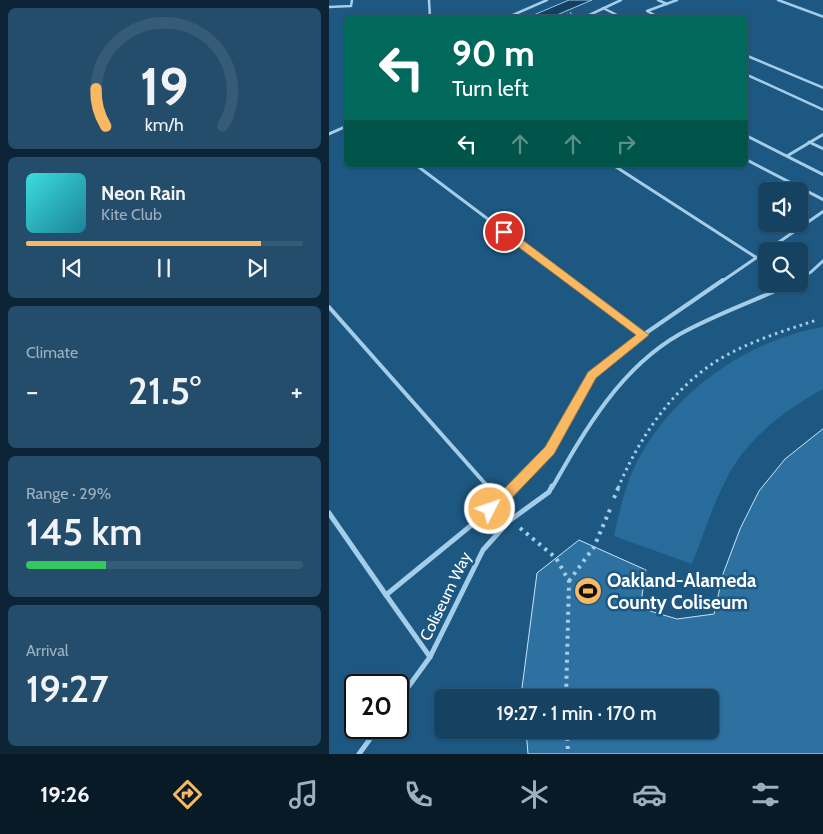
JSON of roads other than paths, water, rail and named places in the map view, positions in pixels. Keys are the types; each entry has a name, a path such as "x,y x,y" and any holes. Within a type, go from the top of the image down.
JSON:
{"lane":[{"path":"329,7 351,6 352,0"},
{"path":"429,0 430,15"},
{"path":"513,15 547,0"},
{"path":"589,15 621,0"},
{"path":"658,0 667,4"},
{"path":"654,15 647,11 677,0"},
{"path":"778,0 823,17"},
{"path":"603,8 617,15"},
{"path":"748,56 823,88"},
{"path":"748,75 823,110"},
{"path":"329,134 344,127"},
{"path":"787,156 823,134"},
{"path":"748,136 823,175"},
{"path":"809,142 823,149"},
{"path":"748,160 823,200"},
{"path":"419,167 643,335"},
{"path":"616,167 757,258"},
{"path":"386,595 501,501 549,451 592,375 643,335 757,258 823,210"},
{"path":"808,274 823,260"},
{"name":"Coliseum Way","path":"409,686 430,657 483,550 509,521 549,492 579,440 610,395 641,362 687,330 731,308 775,292"},
{"path":"329,307 501,501"},
{"path":"329,513 430,657"},
{"path":"359,754 370,739"}],"place":[{"name":"Oakland-Alameda County Coliseum","path":"588,591"}]}
